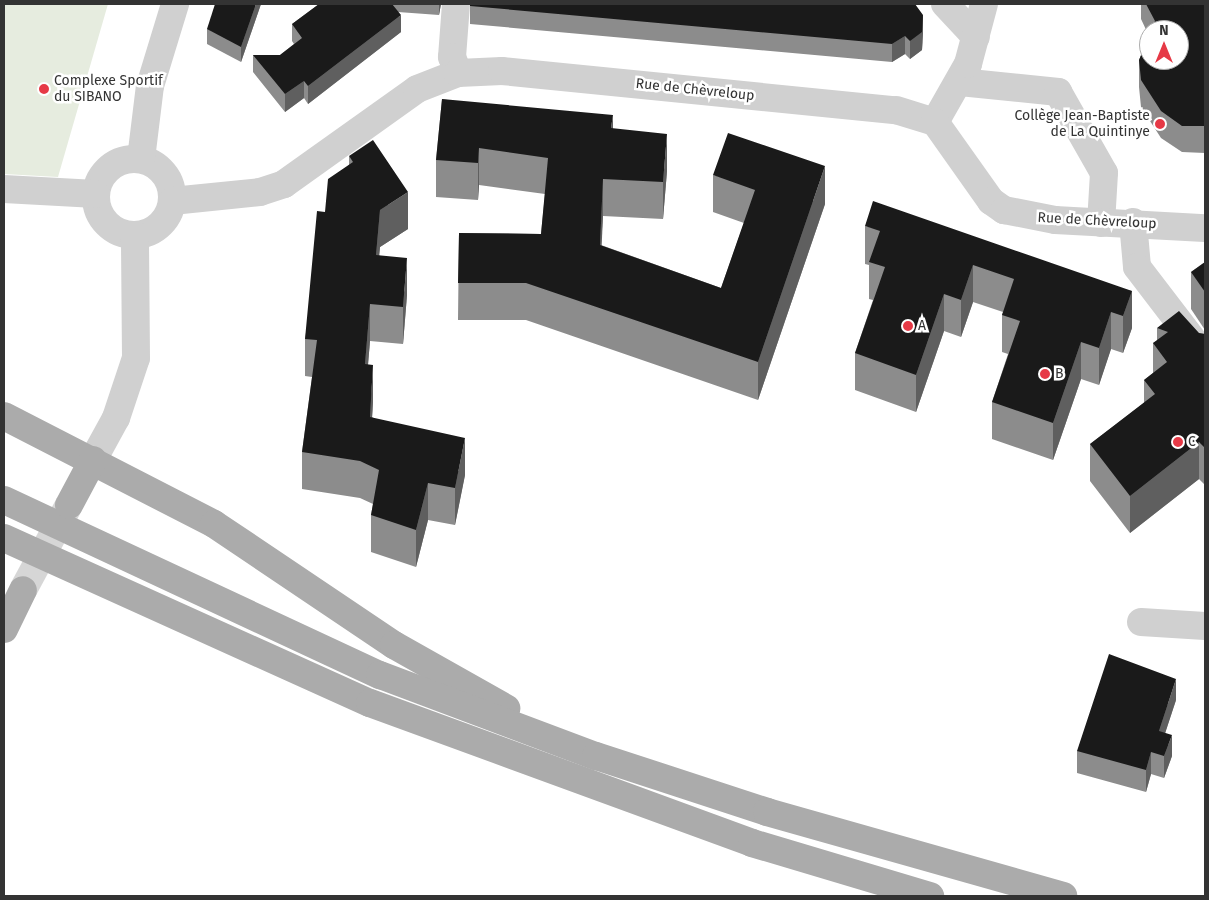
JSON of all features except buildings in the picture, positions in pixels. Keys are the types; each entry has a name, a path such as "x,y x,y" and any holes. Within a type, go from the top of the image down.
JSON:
{"main road":[{"path":"4,416 93,460 214,524 394,645 580,749"},
{"path":"69,505 93,460"},
{"path":"4,500 380,675 580,749 767,812 1063,896"},
{"path":"4,538 370,703 742,840 930,896"},
{"path":"4,629 23,590"}],"street":[{"path":"140,159 150,86 175,4"},
{"path":"456,4 452,57 458,73"},
{"path":"945,4 976,37"},
{"path":"936,122 960,82 976,37 984,4"},
{"name":"Rue de Chèvreloup","path":"172,201 260,192 284,184 417,89 458,73 502,71 896,110 936,122 991,201 1004,210 1040,218 1101,223 1133,222 1205,228"},
{"path":"960,82 1058,92 1104,173 1101,223"},
{"path":"140,159 161,169 172,201 164,221 135,235 111,227 97,207 96,194 99,182 116,163 140,159"},
{"path":"4,189 96,194"},
{"path":"1133,222 1136,267 1205,356"},
{"path":"93,460 116,418 136,358 135,235"},
{"path":"1142,622 1205,626"}],"shaded area":[{"name":"Complexe Sportif du SIBANO","path":"4,4 108,4 58,177 4,174"}],"tunnel":[{"path":"23,590 69,505"}],"place":[{"name":"Complexe Sportif du SIBANO","path":"44,89"},
{"name":"Collège Jean-Baptiste de La Quintinye","path":"1160,124"},
{"name":"A","path":"908,326"},
{"name":"B","path":"1045,374"},
{"name":"C","path":"1178,442"}]}
